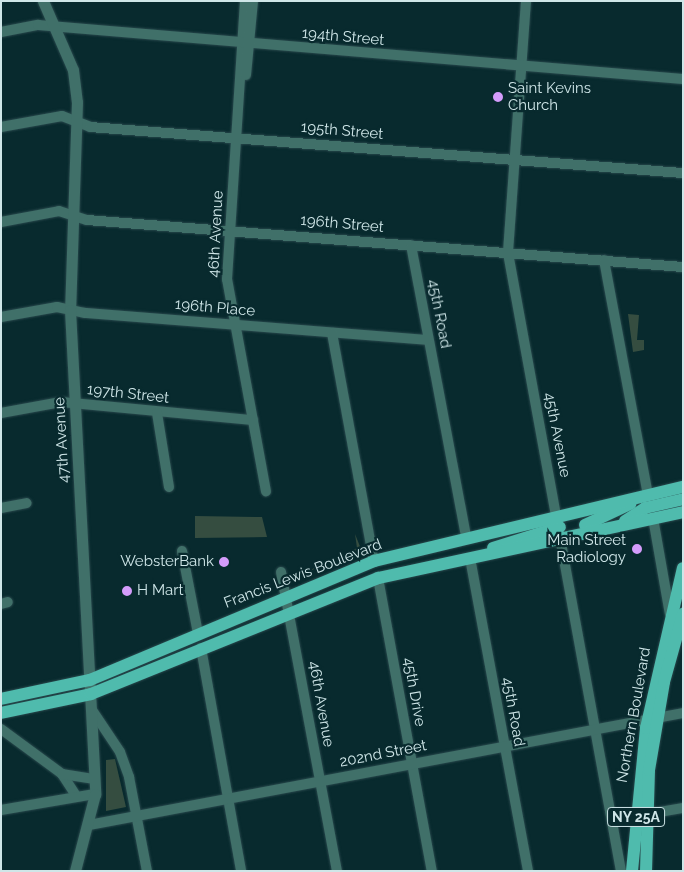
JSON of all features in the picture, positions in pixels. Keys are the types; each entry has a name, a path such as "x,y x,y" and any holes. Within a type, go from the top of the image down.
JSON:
{"main road":[{"name":"Francis Lewis Boulevard","path":"1,713 91,694 289,610 378,578 470,558 560,528 648,495 683,487"},
{"path":"619,525 645,508 683,499"},
{"name":"Francis Lewis Boulevard","path":"1,699 90,680 286,596 374,561 466,537 560,528 619,525 683,512"},
{"name":"Northern Boulevard","path":"628,870 642,815 649,770 653,718 664,682 683,568"},
{"name":"Northern Boulevard","path":"645,869 642,815 653,718 676,614"}],"street":[{"name":"47th Avenue","path":"43,1 73,70 76,120 70,310 95,794 89,825 75,871"},
{"name":"46th Avenue","path":"245,1 245,44 229,231 227,279 266,491"},
{"name":"46th Avenue","path":"245,44 253,1"},
{"name":"45th Avenue","path":"526,1 513,159 508,253 596,730 628,870"},
{"name":"194th Street","path":"1,32 38,25 245,44 683,79"},
{"name":"195th Street","path":"1,127 62,116 90,127 683,173"},
{"name":"196th Street","path":"1,222 59,211 72,215 229,231 683,267"},
{"name":"45th Road","path":"410,245 466,537"},
{"path":"604,260 648,495"},
{"name":"196th Place","path":"1,317 57,307 70,310 235,325 428,340"},
{"path":"332,333 374,561"},
{"name":"197th Street","path":"1,413 75,404 157,413 253,420"},
{"path":"157,413 169,487"},
{"path":"1,508 27,503"},
{"path":"654,518 676,614"},
{"path":"182,551 198,633"},
{"name":"45th Road","path":"470,558 528,871"},
{"name":"46th Avenue","path":"281,572 337,871"},
{"name":"45th Drive","path":"378,578 432,871"},
{"path":"201,648 242,871"},
{"path":"92,710 120,752 137,816 147,871"},
{"name":"202nd Street","path":"89,825 683,713"},
{"path":"1,729 62,774 77,797"},
{"path":"62,774 95,779"},
{"path":"1,810 95,794"},
{"path":"642,815 683,808"}],"green space":[{"path":"628,314 639,315 637,340 644,340 644,350 633,352"},
{"path":"195,516 262,517 267,537 195,538"},
{"path":"355,534 361,549 291,579 357,548"},
{"path":"115,759 126,807 106,811 106,760"}],"place":[{"name":"Saint Kevins Church","path":"498,97"},
{"name":"Main Street Radiology","path":"637,549"},
{"name":"WebsterBank","path":"224,562"},
{"name":"H Mart","path":"127,591"}]}
